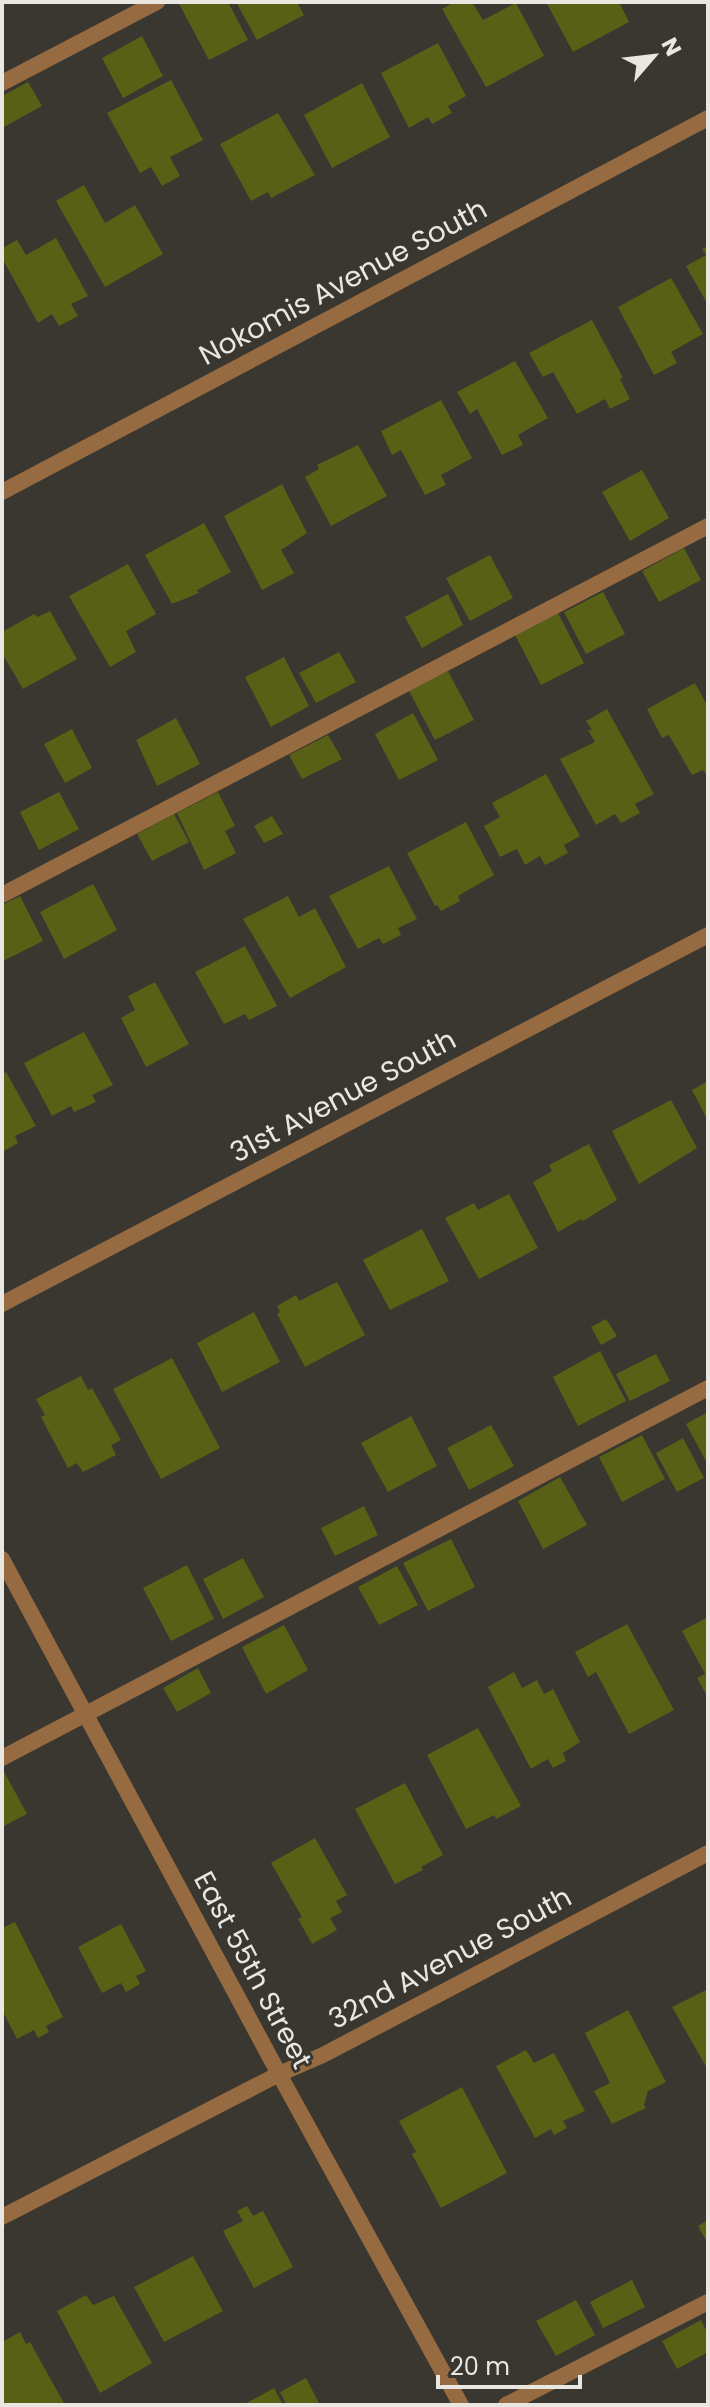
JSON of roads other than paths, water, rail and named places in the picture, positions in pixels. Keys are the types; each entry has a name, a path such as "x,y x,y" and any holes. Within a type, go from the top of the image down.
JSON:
{"street":[{"path":"2,83 157,2"},
{"name":"Nokomis Avenue South","path":"2,492 708,118"},
{"path":"2,895 708,526"},
{"name":"31st Avenue South","path":"2,1304 708,935"},
{"path":"2,1758 708,1388"},
{"name":"East 55th Street","path":"2,1559 461,2405"},
{"name":"32nd Avenue South","path":"2,2217 279,2074 323,2055 708,1853"},
{"path":"506,2405 708,2302"}]}
